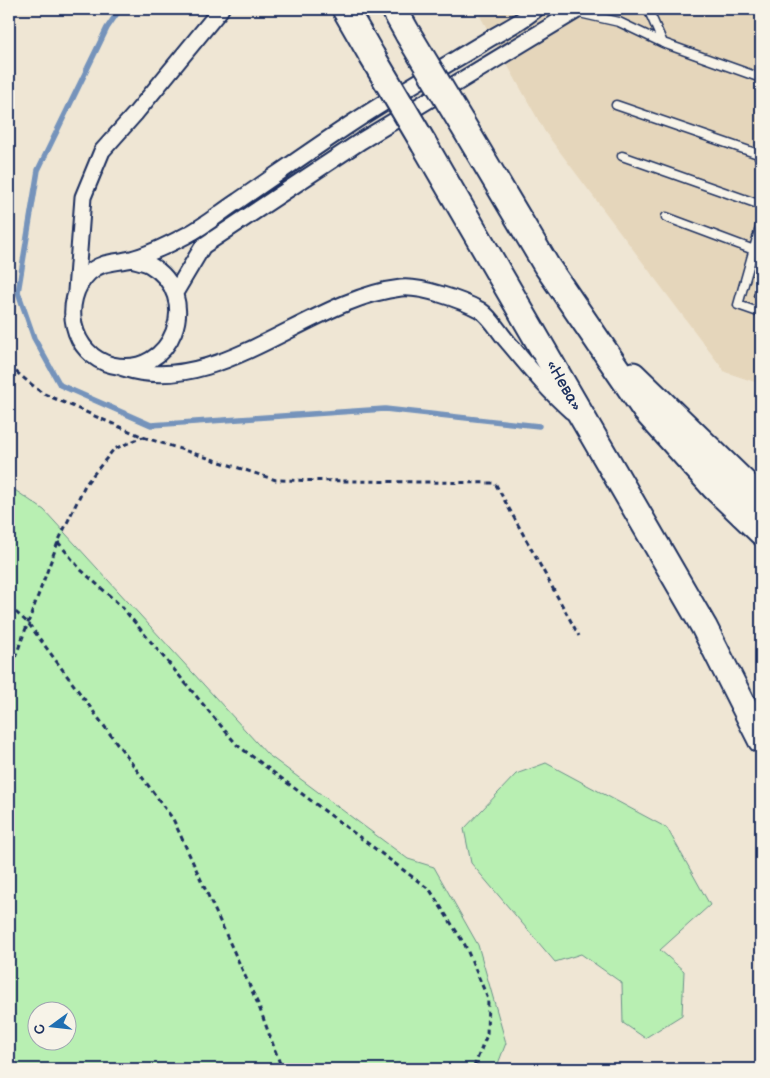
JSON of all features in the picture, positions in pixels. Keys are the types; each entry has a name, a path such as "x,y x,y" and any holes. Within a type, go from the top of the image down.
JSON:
{"main road":[{"name":"«Нева»","path":"344,9 704,627"},
{"path":"394,9 546,265 645,410 714,487 761,532"},
{"path":"605,350 647,387 761,499"},
{"path":"704,627 761,706"},
{"path":"704,627 761,740"}],"street":[{"path":"222,9 142,107 102,151 82,197 76,291 72,309 74,327 82,344 95,357 140,374 179,374 233,357 366,297 402,288 461,300 483,312 549,391 588,426"},
{"path":"76,291 90,273 109,262 131,259 188,234 353,122 536,9"},
{"path":"175,293 203,246 360,141 577,10"},
{"path":"112,365 136,366 157,356 172,339 179,316 175,293 165,276 149,265 131,259"}],"lane":[{"path":"648,9 663,43"},
{"path":"577,10 619,22 663,43 761,78"},
{"path":"616,106 761,155"},
{"path":"622,156 761,205"},
{"path":"666,217 754,250"},
{"path":"761,224 738,305 761,313"}],"path":[{"path":"9,366 42,393 143,436 276,480 495,483 579,636"},
{"path":"9,674 58,542 85,485 114,449 143,436"},
{"path":"58,542 80,569 121,606 237,745 430,890 465,944 488,999 487,1035 473,1069"},
{"path":"9,606 28,623 173,819 258,1004 282,1069"}],"shaded area":[{"path":"476,9 761,9 761,384 725,372 545,132"}],"green space":[{"path":"9,486 44,510 267,754 408,859 434,867 478,945 506,1043 496,1069 9,1069"},
{"path":"546,763 667,828 710,905 660,950 684,971 682,1015 645,1038 623,1023 622,983 581,954 555,962 471,863 464,829 516,774"}],"waterway":[{"path":"120,9 107,28 38,170 18,292 34,338 60,385 151,425 385,409 539,426"}]}
